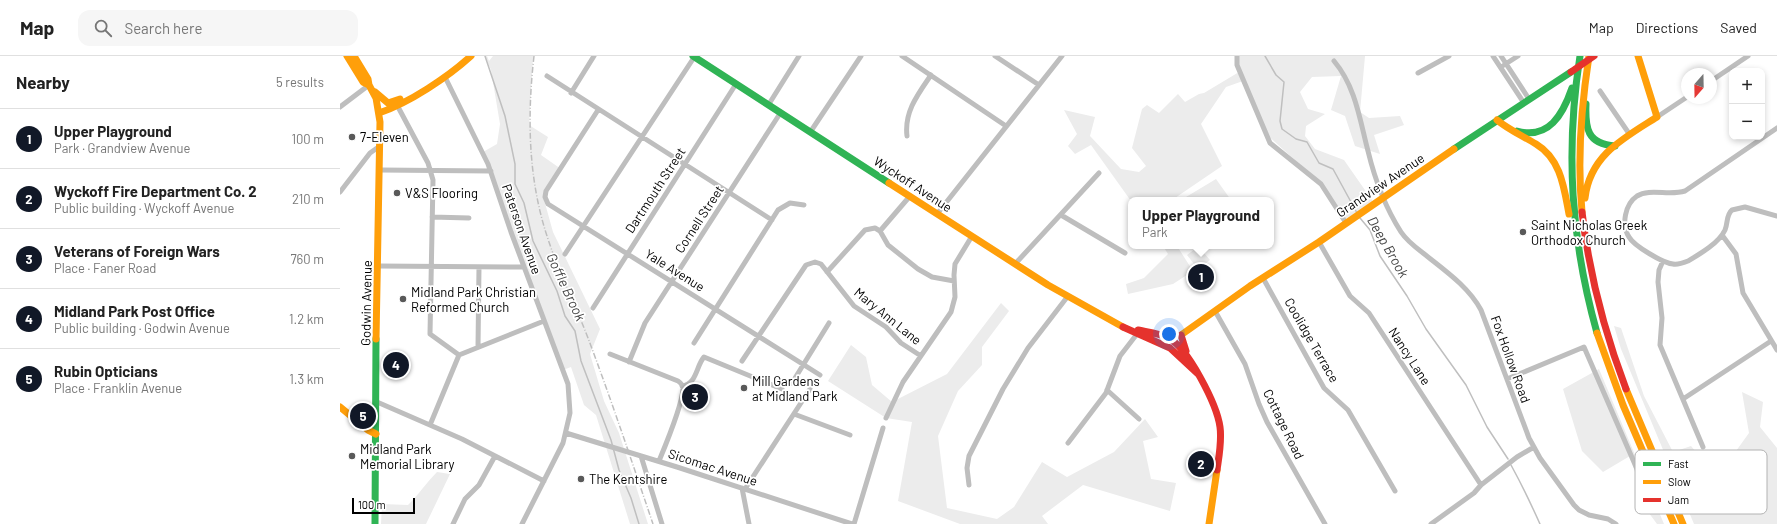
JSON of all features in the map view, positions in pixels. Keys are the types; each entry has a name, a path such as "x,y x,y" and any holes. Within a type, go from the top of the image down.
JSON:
{"main road":[{"name":"Godwin Avenue","path":"347,56 363,82 370,88"},
{"name":"Godwin Avenue","path":"354,56 368,79 380,113 376,330 377,402 375,524"},
{"path":"380,113 394,107 445,77 471,56"},
{"name":"Wyckoff Avenue","path":"694,56 1015,264 1123,327 1170,348 1198,374"},
{"name":"Grandview Avenue","path":"1170,348 1181,334 1215,310 1319,242 1382,197 1594,56"},
{"path":"1586,243 1585,195 1587,179 1596,165 1615,146 1657,117 1638,56"},
{"path":"1497,120 1520,133 1535,133 1545,129 1558,118 1564,109 1580,58"},
{"path":"1580,58 1572,122 1571,167 1574,214 1582,274"},
{"path":"1588,59 1586,114 1588,131 1593,139 1598,142 1615,146"},
{"path":"1588,59 1582,108 1580,152 1581,197 1586,243 1597,302 1615,359 1653,450"},
{"path":"370,88 388,103 395,102 403,98 408,99"},
{"path":"380,143 386,119 394,107"},
{"path":"1497,120 1505,127 1542,148 1558,169 1562,178 1593,319 1606,361 1643,450"},
{"name":"Wyckoff Avenue","path":"1123,327 1167,337 1175,342 1189,358 1215,408 1221,436 1209,524"},
{"path":"1181,334 1183,344 1189,358"},
{"path":"340,407 368,430 376,434"},
{"path":"1670,514 1674,524"},
{"path":"1679,514 1683,524"}],"street":[{"path":"572,92 594,56"},
{"path":"565,254 694,56"},
{"path":"769,104 799,56"},
{"path":"811,131 861,56"},
{"path":"902,56 1006,126"},
{"path":"995,56 1038,85"},
{"path":"937,214 1062,56"},
{"path":"1237,56 1237,65 1270,143 1321,184 1346,223"},
{"path":"1418,73 1449,56"},
{"path":"1493,56 1500,68 1526,101"},
{"path":"1501,56 1526,101"},
{"path":"1500,68 1518,56"},
{"path":"1717,77 1748,56"},
{"name":"Fox Hollow Road","path":"1334,61 1341,71 1358,108 1368,151 1382,197 1406,239 1466,289 1477,302 1529,438 1534,448 1574,505 1584,513 1608,519 1616,524"},
{"path":"907,136 906,124 909,110 931,75"},
{"path":"546,76 772,220"},
{"name":"Paterson Avenue","path":"445,77 483,151 523,267 568,384 570,404 566,433 560,452 522,524"},
{"name":"Dartmouth Street","path":"593,308 736,84"},
{"path":"340,107 370,88"},
{"path":"1600,91 1630,136"},
{"path":"1657,117 1681,101"},
{"path":"394,107 431,170 434,187 430,266 430,334 458,355"},
{"name":"Yale Avenue","path":"598,110 546,191 546,201 550,205 820,375"},
{"name":"Cornell Street","path":"629,362 644,323 781,112"},
{"path":"1777,128 1685,191 1673,194 1646,193 1633,200 1626,214 1625,226 1628,235 1634,243 1663,261 1673,264 1683,263 1717,241 1722,235 1727,224 1728,215 1732,210 1745,208 1777,216"},
{"path":"340,192 370,153 380,143"},
{"path":"380,170 491,171"},
{"path":"1015,264 1099,173"},
{"path":"880,231 910,196"},
{"path":"694,343 778,210 786,205 794,203 804,205"},
{"path":"1061,215 1125,253"},
{"path":"432,217 469,218"},
{"path":"827,272 865,230 875,228 880,231 888,245 918,269 932,277 954,281"},
{"path":"1722,235 1736,254 1743,292 1777,350"},
{"path":"886,418 899,388 951,312 955,297 955,264 972,236"},
{"name":"Nancy Lane","path":"1319,242 1350,296 1369,312 1481,485"},
{"path":"1663,261 1659,270 1658,282 1662,318 1660,346 1703,447"},
{"name":"Mary Ann Lane","path":"759,336 806,265 812,262 818,262 854,306 886,327 901,343 921,356"},
{"path":"378,266 523,267"},
{"path":"478,347 479,267"},
{"name":"Coolidge Terrace","path":"1263,278 1324,388 1348,410 1395,491"},
{"path":"969,485 967,468 969,456 1006,382 1028,348 1068,296"},
{"name":"Cottage Road","path":"1215,310 1245,364 1267,422 1325,524"},
{"path":"430,425 458,355 544,321"},
{"path":"792,383 829,323"},
{"path":"1068,443 1107,390 1120,356 1137,334"},
{"path":"742,361 759,336"},
{"path":"1683,399 1771,341"},
{"path":"1506,379 1584,347 1587,349 1635,464"},
{"path":"610,354 678,381 682,386"},
{"path":"682,386 687,385 693,380 704,357 782,389"},
{"path":"659,462 676,414 682,386"},
{"path":"749,524 744,488 810,389"},
{"path":"1107,390 1139,419"},
{"path":"377,402 462,439 544,481"},
{"path":"794,414 850,435"},
{"path":"853,524 883,428"},
{"name":"Sicomac Avenue","path":"566,433 744,488 837,522 853,524"},
{"path":"1431,524 1467,499 1481,485 1516,457 1534,448"},
{"path":"453,524 465,499 479,485 495,456"},
{"path":"641,456 662,524"}],"shaded area":[{"path":"485,56 487,56 489,61 493,56 533,56 529,125 548,137 541,155 561,169 543,196 553,232 600,329 590,354 604,401 619,433 648,524 630,524 596,415 584,405 571,367 563,370 483,152 497,144 500,124 491,70"},
{"path":"1238,56 1365,56 1360,112 1369,118 1400,116 1404,125 1374,135 1380,154 1355,146 1345,116 1331,110 1341,76 1312,77 1300,92 1308,109 1325,114 1306,126 1305,136 1315,149 1344,160 1374,203 1347,221 1318,181 1264,132 1243,81 1226,87 1201,124 1222,166 1176,197 1128,197 1091,145 1075,154 1068,146 1077,134 1064,110 1095,117 1090,136 1121,169 1139,172 1146,166 1132,148 1142,109 1147,105 1159,113 1178,94 1185,102 1199,94 1204,93 1239,72"},
{"path":"1216,179 1229,197 1186,197"},
{"path":"1165,249 1179,249 1193,271 1173,284 1128,294 1126,284 1144,278 1168,254"},
{"path":"1195,249 1204,253 1210,260 1202,266 1211,279 1201,288 1191,274 1198,269 1187,255"},
{"path":"1001,303 1009,311 982,347 982,365 958,391 938,436 947,508 997,519 1014,507 1042,462 1067,477 1114,452 1145,419 1158,437 1143,441 1151,479 1176,483 1170,511 1083,485 1042,516 1048,524 960,524 898,501 912,422 886,418 828,381 851,345 866,357 872,385 892,402 947,374"},
{"path":"1614,326 1621,328 1644,396 1672,450 1663,450 1621,349"},
{"path":"1599,369 1635,455 1635,473 1630,456 1603,472 1582,451 1563,389"},
{"path":"1742,392 1763,402 1760,427 1777,448 1777,524 1694,524 1690,514 1767,514 1767,450 1737,450 1749,433"},
{"path":"1691,446 1694,450 1679,450"},
{"path":"437,472 450,474 426,524 381,524 382,504 408,505"},
{"path":"1650,514 1660,514 1664,524 1657,524"}],"waterway":[{"name":"Goffle Brook","path":"485,56 505,116 515,164 515,184 524,203 533,241 557,291 565,316 575,331 581,361 611,440 619,470 631,498 639,524"},
{"name":"Deep Brook","path":"1265,56 1276,75 1284,82 1280,121 1282,129 1296,139 1307,142 1319,163 1333,169 1357,213"},
{"name":"Deep Brook","path":"1360,218 1370,230 1380,256 1407,296 1426,329 1466,385 1487,427 1508,459"},
{"name":"Deep Brook","path":"1511,465 1540,524"}],"railway":[{"path":"534,56 530,102 530,125 533,171 541,217 557,264 597,361 653,524"}],"traffic: fast":[{"path":"693,56 889,183"},
{"path":"1580,56 1575,92 1573,127 1573,196 1581,264 1597,333"},
{"path":"1454,149 1571,72"},
{"path":"1517,131 1528,133 1538,132 1553,123 1564,107 1572,88"},
{"path":"1586,104 1587,127 1593,138 1606,145 1615,146"},
{"path":"375,524 376,339"}],"traffic: slow":[{"path":"347,56 363,82 369,85 376,98 380,122 376,339"},
{"path":"354,56 368,79 369,85"},
{"path":"379,113 391,109 428,89 471,56"},
{"path":"1582,212 1580,154 1584,95 1589,56"},
{"path":"1585,198 1588,183 1601,159 1610,149 1657,117 1638,56"},
{"path":"375,92 388,103 400,99"},
{"path":"1497,120 1536,144 1551,158 1563,184 1569,214"},
{"path":"1181,335 1250,286 1319,242 1454,149"},
{"path":"889,183 1048,285 1123,327"},
{"path":"1597,333 1623,405 1642,450"},
{"path":"1626,389 1652,450"},
{"path":"340,407 368,430 376,434"},
{"path":"1209,524 1217,470"},
{"path":"1670,514 1674,524"},
{"path":"1679,514 1683,524"}],"traffic: jam":[{"path":"1571,72 1594,56"},
{"path":"1582,212 1598,302 1626,389"},
{"path":"1123,327 1170,348 1198,374"},
{"path":"1138,330 1161,335 1176,344 1192,364 1208,392 1218,417 1221,432 1217,470"},
{"path":"1181,335 1186,351"}],"place":[{"name":"7-Eleven","path":"352,137"},
{"name":"V&S Flooring","path":"397,193"},
{"name":"Saint Nicholas Greek Orthodox Church","path":"1523,232"},
{"name":"Upper Playground","path":"1201,277"},
{"name":"Midland Park Christian Reformed Church","path":"403,299"},
{"name":"Midland Park Post Office","path":"396,365"},
{"name":"Mill Gardens at Midland Park","path":"744,388"},
{"name":"Veterans of Foreign Wars","path":"695,397"},
{"name":"Rubin Opticians","path":"363,416"},
{"name":"Midland Park Memorial Library","path":"352,456"},
{"name":"Wyckoff Fire Department Co. 2","path":"1201,464"},
{"name":"The Kentshire","path":"581,479"}]}
